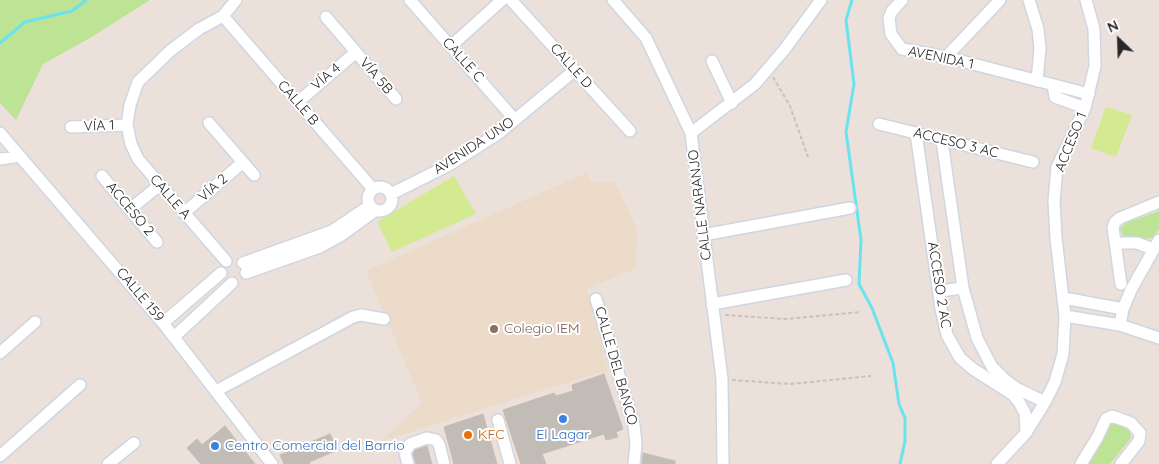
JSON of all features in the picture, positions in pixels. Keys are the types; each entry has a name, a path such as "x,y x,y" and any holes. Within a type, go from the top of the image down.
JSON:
{"street":[{"path":"127,125 130,105 138,82 170,51 199,29 223,16 236,0"},
{"name":"CALLE C","path":"410,0 515,120"},
{"path":"451,46 502,0"},
{"name":"CALLE D","path":"512,0 630,131"},
{"path":"613,0 634,22 651,45 691,133"},
{"name":"CALLE NARANJO","path":"723,464 722,379 691,133 732,103 768,68 821,0"},
{"name":"AVENIDA 1","path":"902,0 889,18 891,34 895,42 902,49 946,57 1089,94"},
{"path":"946,57 1000,0"},
{"path":"1029,0 1038,29 1040,48 1037,81"},
{"name":"ACCESO 1","path":"997,464 1026,433 1045,402 1055,382 1063,354 1064,298 1055,229 1054,201 1057,167 1085,108 1095,66 1094,29 1086,0"},
{"name":"CALLE B","path":"223,16 373,189"},
{"name":"VÍA 5B","path":"326,17 396,99"},
{"name":"VÍA 4","path":"298,102 355,53"},
{"path":"712,61 732,103"},
{"name":"AVENIDA UNO","path":"391,194 449,165 515,120 575,70"},
{"path":"1053,85 1054,96 1085,108"},
{"path":"208,123 254,175"},
{"name":"ACCESO 3 AC","path":"879,124 1033,162"},
{"name":"VÍA 1","path":"70,127 127,125"},
{"name":"CALLE A","path":"127,125 131,144 138,159 226,261"},
{"name":"CALLE 159","path":"0,133 163,323 272,464"},
{"name":"ACCESO 2 AC","path":"916,133 971,323 992,367 1016,388 1045,402"},
{"name":"ACCESO 2 AC","path":"942,141 939,291 944,326 952,346 960,358 1012,394 1020,402 1027,423 1026,433"},
{"path":"0,158 20,156"},
{"name":"VÍA 2","path":"184,213 242,163"},
{"name":"ACCESO 2","path":"102,176 157,242"},
{"path":"130,209 160,185"},
{"path":"384,188 391,194 391,205 383,211 372,208 368,194 373,189 384,188"},
{"path":"1121,284 1113,228 1115,222 1120,218 1159,202"},
{"path":"244,268 320,247 340,236 372,208"},
{"path":"703,235 850,208"},
{"path":"1116,243 1156,244 1123,309 1120,325"},
{"path":"163,323 221,272 226,261 238,260 244,268 241,281 232,283 174,337"},
{"path":"221,272 227,282 232,283"},
{"path":"712,309 846,280"},
{"path":"939,291 962,288"},
{"path":"1064,298 1123,309"},
{"name":"CALLE DEL BANCO","path":"596,299 634,425 636,444 634,464"},
{"path":"216,391 352,317 361,315 384,319"},
{"path":"1065,316 1120,325 1159,338"},
{"path":"0,352 35,322"},
{"path":"984,376 992,367"},
{"path":"0,456 80,386"},
{"path":"1081,464 1098,438 1106,419 1112,416 1131,423 1140,433 1139,441 1121,464"},
{"path":"498,420 510,464"},
{"path":"408,464 405,452 410,444 427,438 436,440 439,444 444,464"},
{"path":"108,464 134,443"}],"path":[{"path":"768,68 790,106 808,156"},
{"path":"712,309 786,319 861,312"},
{"path":"722,379 790,384 871,376"}],"shaded area":[{"name":"Colegio IEM","path":"588,172 590,182 615,182 637,229 636,268 587,289 608,370 381,441 422,403 366,271"}],"green space":[{"path":"0,0 150,0 90,38 43,64 16,120 0,103"},
{"path":"1106,107 1132,115 1116,157 1091,148"},
{"path":"454,176 476,214 392,252 377,222"},
{"path":"1159,211 1159,229 1152,238 1130,240 1124,237 1120,229 1126,223"},
{"path":"1115,420 1130,429 1131,438 1110,464 1084,464 1109,424"}],"building":[{"name":"El Lagar","path":"604,374 623,429 616,432 618,437 606,440 604,434 542,454 546,464 521,464 503,410 554,393 556,396 573,391 572,385"},
{"name":"KFC","path":"483,414 497,464 454,464 444,427"},
{"name":"Centro Comercial del Barrio","path":"225,426 255,464 201,464 187,448 197,439 202,445"},
{"path":"330,434 338,450 309,462 310,464 284,464 280,455"},
{"path":"427,446 432,464 416,464 413,454 415,450"},
{"path":"643,453 675,461 675,464 642,464"}],"waterway":[{"path":"0,43 25,22 72,11 86,0"},
{"path":"852,0 846,20 854,84 846,132 861,240 859,284 872,308 893,363 899,404 905,418 905,441 900,464"}],"place":[{"name":"Colegio IEM","path":"494,329"},
{"name":"El Lagar","path":"563,419"},
{"name":"KFC","path":"468,435"},
{"name":"Centro Comercial del Barrio","path":"215,446"}]}
